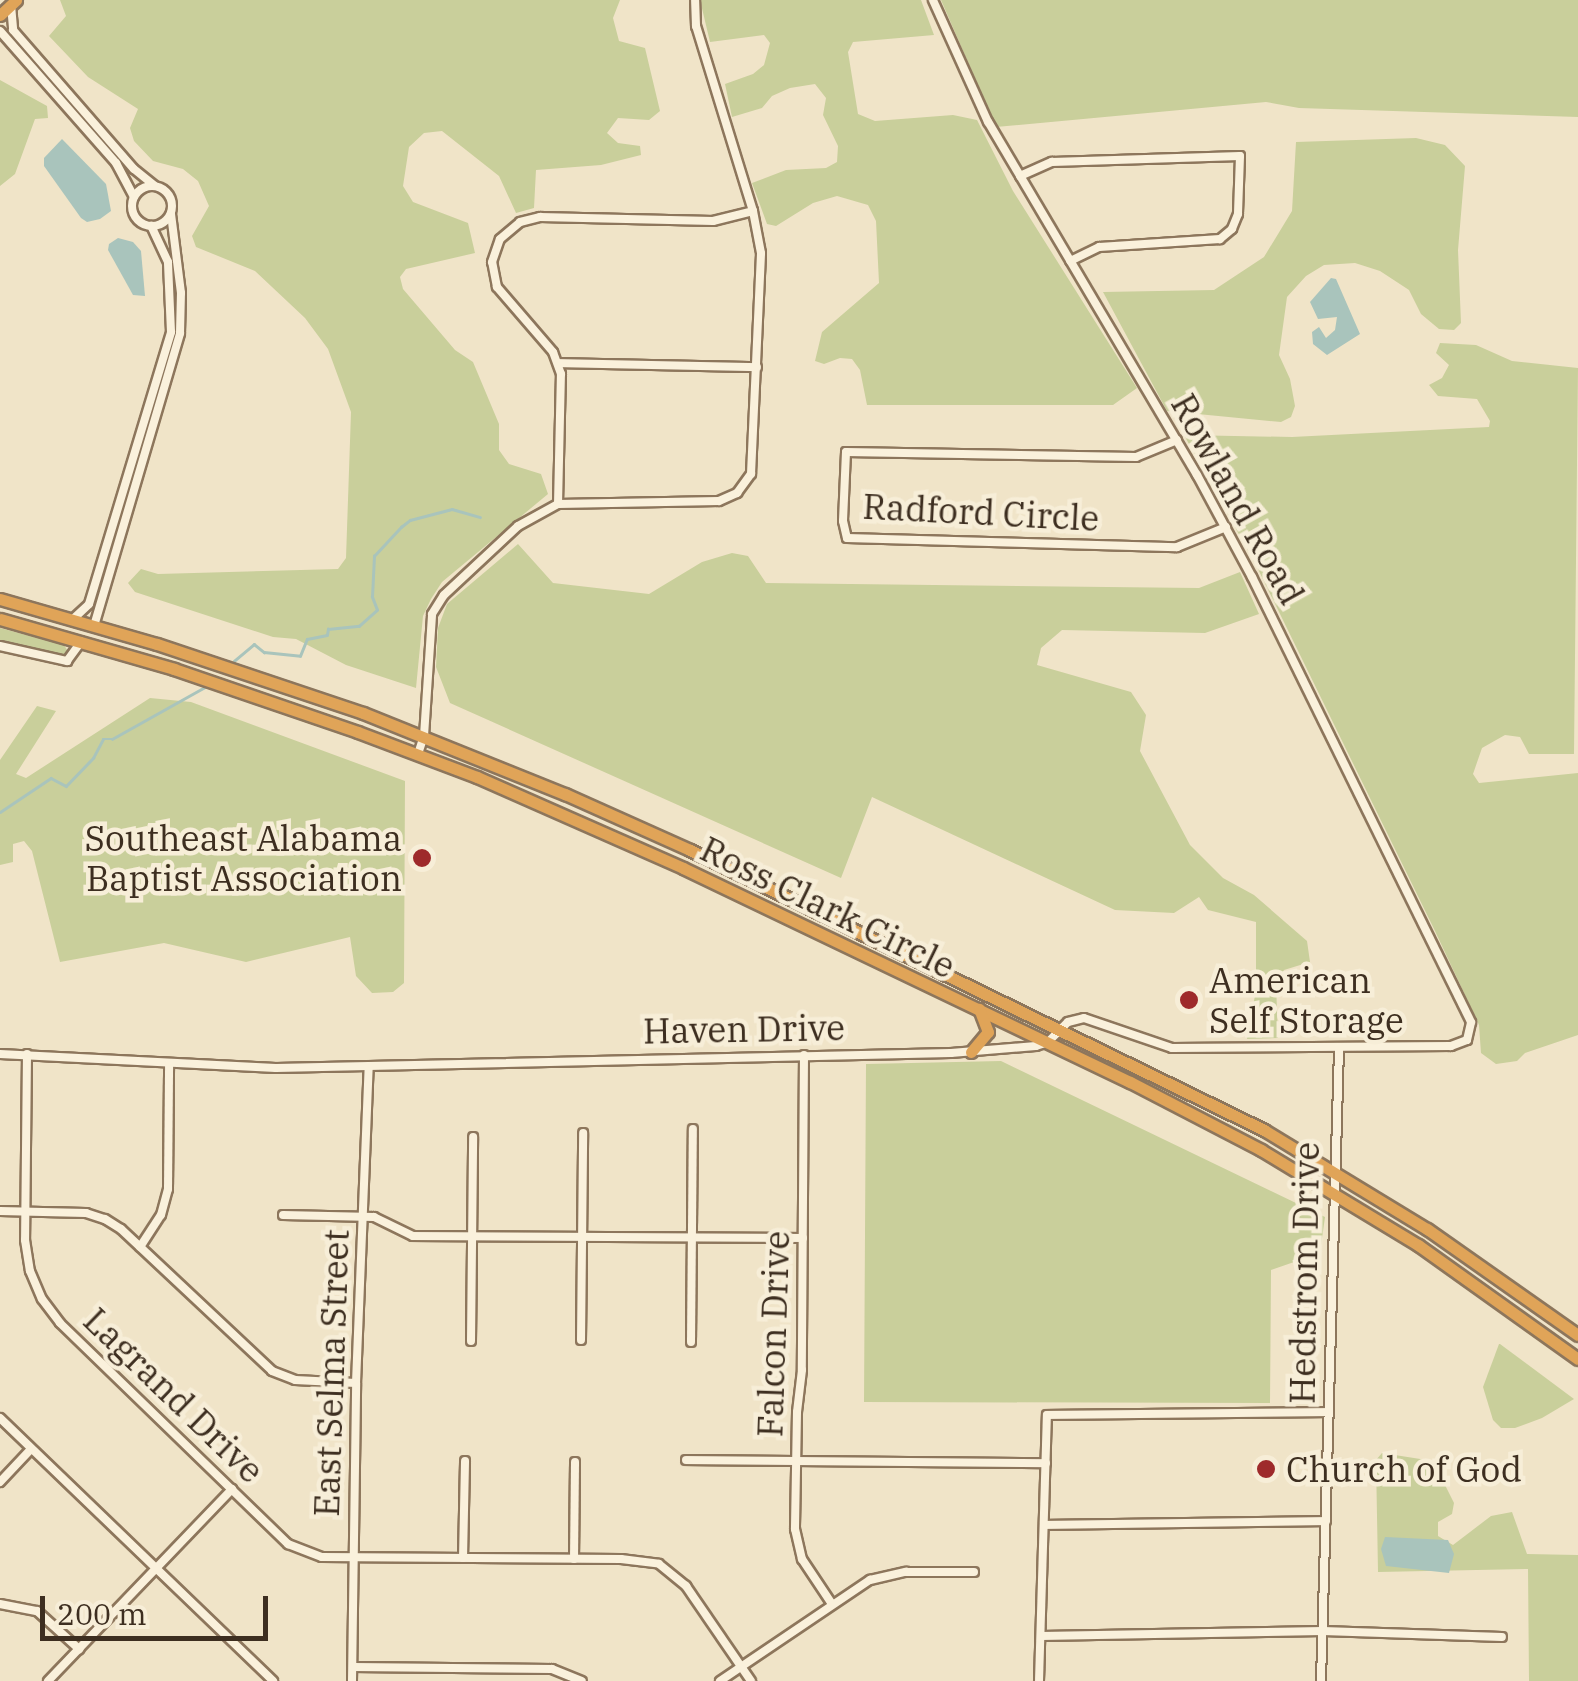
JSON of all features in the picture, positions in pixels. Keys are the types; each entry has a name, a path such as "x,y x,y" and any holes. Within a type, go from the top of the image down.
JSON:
{"highway":[{"path":"0,15 13,2"},
{"name":"Ross Clark Circle","path":"0,599 285,686 424,736 566,794 832,918 1187,1090 1333,1170 1466,1255 1578,1335"},
{"name":"Ross Clark Circle","path":"0,619 225,686 418,754 558,812 824,935 1198,1117 1334,1193 1442,1262 1578,1359"},
{"path":"61,636 94,626"},
{"path":"80,642 108,630"},
{"path":"558,812 566,794"},
{"path":"824,935 832,918"},
{"path":"971,1052 988,1032 979,1009"}],"street":[{"path":"418,754 424,736 429,628 438,602 518,526 558,504 712,502 737,493 753,468 761,253 754,211 698,36 695,0"},
{"name":"Rowland Road","path":"932,0 972,89 1020,176 1226,528 1470,1022 1470,1036 1451,1046 1339,1046"},
{"path":"13,2 10,21 25,45 134,170 170,195 181,293 178,344 94,626"},
{"path":"1,34 125,174 134,197 134,216 151,226 168,262 171,332 89,604 72,620"},
{"path":"1020,176 1052,162 1240,156 1238,214 1232,229 1220,240 1099,247 1070,261"},
{"path":"134,197 140,189 154,185"},
{"path":"558,504 558,363 496,287 494,252 510,228 540,217 713,221 754,211"},
{"path":"151,226 165,222 171,214"},
{"path":"558,363 757,367"},
{"name":"Radford Circle","path":"1177,440 1136,456 846,452 842,521 847,538 1177,547 1226,528"},
{"path":"0,646 66,661 80,642"},
{"path":"1048,1042 1060,1027 1076,1019 1092,1019 1172,1048 1339,1046"},
{"name":"Haven Drive","path":"0,1054 238,1068 971,1052 1048,1042"},
{"name":"Hedstrom Drive","path":"1321,1681 1339,1046"},
{"name":"Lagrand Drive","path":"27,1054 25,1212 30,1270 53,1315 296,1549 322,1556 643,1561 674,1572 751,1681"},
{"name":"Falcon Drive","path":"804,1055 797,1545 832,1604"},
{"path":"140,1246 160,1215 168,1189 170,1063"},
{"name":"East Selma Street","path":"352,1681 356,1383 369,1066"},
{"path":"691,1342 693,1129"},
{"path":"581,1340 583,1133"},
{"path":"471,1341 473,1137"},
{"path":"0,1212 98,1216 140,1246 272,1371 304,1381 356,1383"},
{"path":"283,1215 383,1219 413,1236 803,1238"},
{"path":"1039,1681 1047,1415 1328,1412"},
{"path":"0,1418 273,1681"},
{"path":"0,1482 32,1449"},
{"path":"686,1460 1046,1463"},
{"path":"464,1558 465,1461"},
{"path":"574,1559 575,1462"},
{"path":"48,1681 232,1489"},
{"path":"1044,1526 1326,1521"},
{"path":"720,1681 832,1604 888,1574 974,1572"},
{"path":"0,1604 37,1610 78,1649"},
{"path":"1041,1636 1323,1631 1502,1636"},
{"path":"353,1667 552,1669 582,1681"}],"green space":[{"path":"60,0 620,0 613,18 619,41 645,48 660,111 649,120 618,118 607,133 618,143 640,146 641,155 601,165 536,170 534,208 516,213 499,176 442,131 424,133 409,147 403,186 413,202 468,223 475,253 406,269 400,277 403,289 455,350 473,362 499,424 499,450 509,464 541,474 548,494 442,582 423,616 416,688 346,665 296,639 273,637 135,592 128,583 141,569 158,574 338,569 346,558 351,412 328,349 305,318 255,271 196,247 192,236 209,206 198,181 183,169 153,161 134,141 130,128 138,109 88,77 49,36 66,16"},
{"path":"700,0 921,0 934,35 853,42 848,52 858,114 875,121 953,115 977,120 1013,191 1137,388 1113,405 867,405 860,370 852,359 840,358 824,364 815,361 822,332 879,283 876,221 868,205 837,196 813,203 776,226 767,224 752,183 786,170 826,168 837,162 838,146 823,115 826,98 815,84 790,88 772,96 762,108 732,117 725,84 753,74 764,65 770,43 764,35 710,42"},
{"path":"941,0 1578,0 1578,117 1299,108 1266,102 996,127"},
{"path":"0,80 47,106 48,118 35,119 15,174 0,186"},
{"path":"1416,138 1445,145 1465,166 1458,250 1461,323 1454,330 1439,329 1421,314 1409,290 1380,271 1355,263 1324,265 1306,276 1287,297 1279,355 1290,379 1295,406 1291,417 1281,422 1167,411 1103,292 1214,290 1264,257 1292,211 1296,142"},
{"path":"1440,343 1476,345 1512,361 1578,368 1574,754 1529,754 1520,737 1505,735 1482,748 1473,774 1479,783 1578,773 1578,1035 1525,1053 1517,1061 1496,1064 1481,1053 1479,1025 1435,931 1257,567 1184,435 1292,437 1489,427 1490,421 1477,399 1438,396 1429,385 1442,378 1449,365 1436,353"},
{"path":"518,544 553,583 649,594 702,562 732,553 748,556 766,583 1199,588 1240,572 1259,614 1205,633 1062,630 1041,648 1037,665 1131,692 1146,715 1140,751 1190,845 1223,878 1254,895 1307,941 1310,962 1284,970 1276,983 1278,1038 1247,1039 1256,990 1256,922 1208,910 1199,897 1174,913 1115,910 872,797 841,878 450,703 436,667 438,628 447,604"},
{"path":"0,628 64,645 69,653 64,658 0,643"},
{"path":"150,698 191,702 405,781 404,983 393,992 372,993 356,976 350,937 246,962 164,943 60,962 32,851 24,841 13,844 13,862 0,865 0,760 37,706 56,711 16,774 26,778"},
{"path":"1001,1061 1325,1217 1320,1253 1271,1270 1270,1403 864,1402 866,1064"},
{"path":"1499,1344 1574,1399 1542,1418 1515,1428 1501,1428 1493,1420 1483,1387"},
{"path":"1382,1453 1433,1461 1454,1503 1452,1514 1438,1522 1438,1536 1453,1545 1491,1516 1512,1512 1527,1554 1578,1555 1578,1681 1529,1681 1528,1569 1378,1572 1376,1460"}],"water":[{"path":"62,139 106,184 111,211 100,219 87,222 81,218 44,166 44,158"},
{"path":"118,238 133,242 141,251 145,296 133,295 108,250 109,244"},
{"path":"1331,278 1336,279 1360,334 1327,355 1313,344 1312,332 1319,327 1326,338 1335,330 1337,317 1318,319 1310,302"},
{"path":"1385,1537 1448,1540 1454,1554 1449,1573 1386,1566 1381,1549"}],"waterway":[{"path":"234,661 254,644 264,652 300,656 307,639 327,635 328,629 359,626 377,610 372,597 374,556 401,527 410,520 452,509 480,517"},
{"path":"0,812 51,778 66,786 93,758 103,739 112,739 205,687"}],"place":[{"name":"Southeast Alabama Baptist Association","path":"422,858"},
{"name":"American Self Storage","path":"1189,1000"},
{"name":"Church of God","path":"1266,1469"}]}
